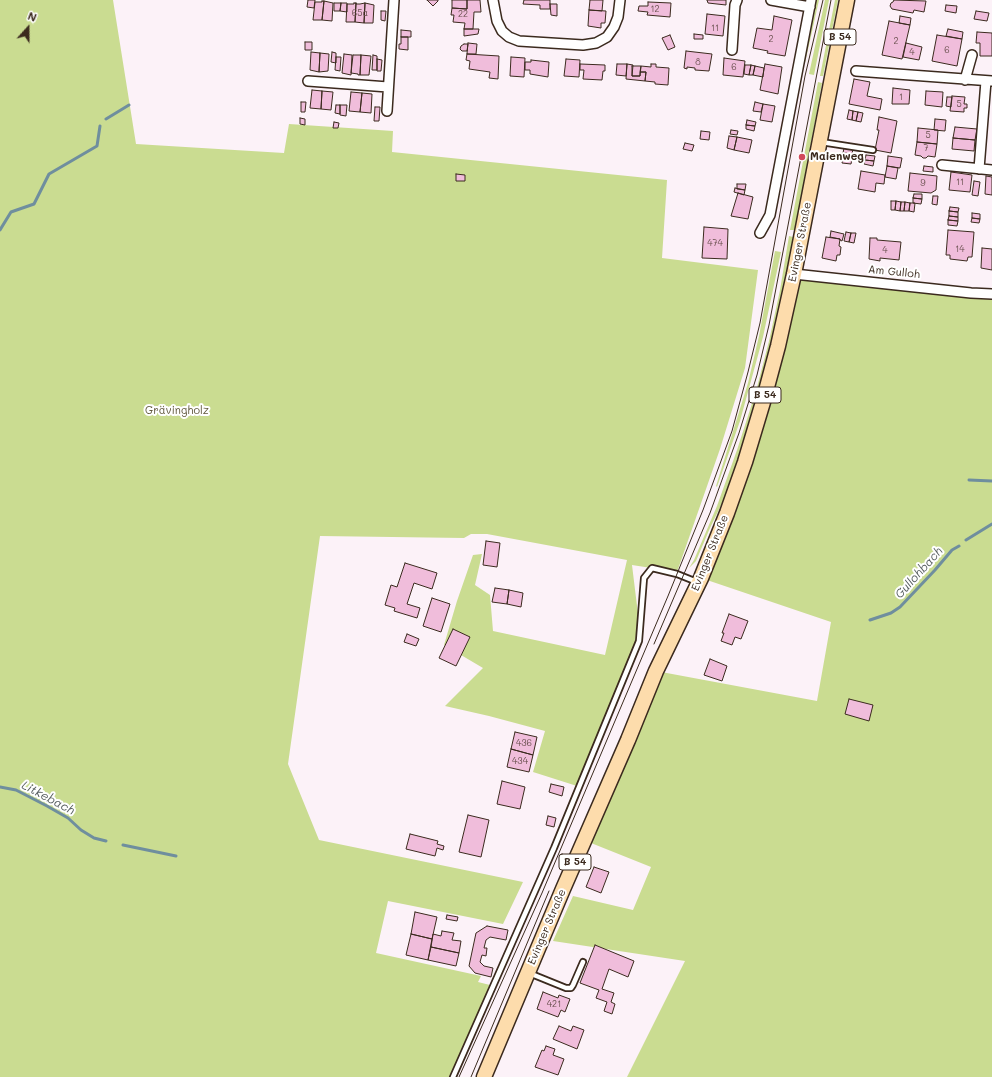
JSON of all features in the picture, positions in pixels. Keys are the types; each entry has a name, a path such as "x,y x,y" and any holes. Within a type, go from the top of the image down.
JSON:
{"main road":[{"name":"Evinger Straße","path":"484,1077 656,671 699,583 727,513 757,424 778,346 794,274 847,0"}],"street":[{"path":"387,111 394,0"},
{"path":"493,0 497,21 502,31 509,37 519,41 583,45 596,43 607,37 614,28 618,17 620,0"},
{"path":"732,50 735,5 737,0"},
{"path":"760,234 770,214 810,3 771,0"},
{"path":"965,80 972,55"},
{"path":"856,71 989,81 979,169"},
{"path":"308,81 388,87"},
{"path":"942,165 992,170"},
{"name":"Am Gulloh","path":"794,274 992,294"}],"lane":[{"path":"819,141 872,150"},
{"path":"453,1077 554,848 639,641 644,578 652,568 677,574 699,583"},
{"path":"527,973 566,988 571,988 583,962"}],"green space":[{"name":"Grävingholz","path":"0,0 113,0 136,144 284,153 289,124 393,131 392,152 667,180 662,258 758,270 745,368 720,449 677,572 632,565 638,614 635,644 577,786 533,772 545,731 445,706 483,668 444,645 473,555 482,554 475,585 490,595 493,631 605,655 627,560 487,534 471,534 464,538 320,536 288,764 319,840 523,882 503,924 388,901 376,953 481,976 478,982 490,985 451,1077 0,1077"},
{"path":"816,0 819,0 805,63 803,63"},
{"path":"825,0 829,0 814,75 809,74"},
{"path":"835,0 838,0 823,76 820,76"},
{"path":"818,82 822,83 795,230 790,230"},
{"path":"789,236 793,237 773,342 750,426 726,495 696,561 689,568 694,560 717,506 756,391 780,290"},
{"path":"775,251 781,252 763,337 740,421 717,487 716,486 748,383 759,336"},
{"path":"794,274 992,294 992,1077 627,1077 685,961 553,941 573,896 633,910 651,867 591,843 656,671 817,701 831,622 701,578 727,513"}],"building":[{"path":"308,0 315,0 314,8 307,7"},
{"path":"427,0 438,0 438,1 433,6"},
{"path":"452,0 467,0 467,9 452,8"},
{"path":"467,0 480,0 481,12 474,12 473,29 464,29 465,23 453,22 454,15 451,15 452,8 467,9"},
{"path":"524,0 550,0 550,9 540,9 540,5 523,4"},
{"path":"590,0 603,0 602,11 589,10"},
{"path":"707,0 726,0 726,5 708,3"},
{"path":"894,0 926,1 924,12 914,10 913,13 892,9 890,6"},
{"path":"324,1 322,20 313,20 315,2"},
{"path":"324,1 333,3 332,21 322,20"},
{"path":"648,2 671,3 670,17 647,15 648,12 638,11 639,6 648,6"},
{"path":"334,3 341,3 340,11 334,11"},
{"path":"341,3 347,3 347,12 340,11"},
{"path":"356,3 355,22 346,22 347,4"},
{"path":"356,3 365,3 364,23 355,22"},
{"path":"365,3 374,5 373,23 364,23"},
{"path":"550,4 557,4 557,16 551,15"},
{"path":"946,5 957,6 956,13 945,11"},
{"path":"589,10 606,11 605,23 601,23 601,28 588,26"},
{"path":"381,11 386,11 385,21 381,20"},
{"path":"976,11 989,13 987,21 974,19"},
{"path":"707,14 725,16 723,36 705,34"},
{"path":"774,16 792,20 785,56 767,53 768,51 753,48 757,28 772,30"},
{"path":"900,16 911,18 910,25 899,23"},
{"path":"889,21 910,25 902,59 882,55"},
{"path":"464,29 479,29 478,34 464,36"},
{"path":"948,29 963,32 962,39 946,36"},
{"path":"401,30 411,31 411,37 401,37"},
{"path":"977,32 992,33 992,56 980,56 980,43 976,43"},
{"path":"694,34 703,35 703,39 694,39"},
{"path":"670,35 675,47 668,50 662,38"},
{"path":"937,35 962,39 957,66 932,61"},
{"path":"401,37 408,37 408,50 399,49"},
{"path":"305,42 312,42 312,50 305,50"},
{"path":"468,43 477,44 476,54 467,54"},
{"path":"906,43 922,47 919,60 903,57"},
{"path":"464,44 468,44 467,51 462,51 460,49"},
{"path":"686,51 712,54 709,71 695,70 695,68 687,67 687,69 684,68"},
{"path":"311,52 320,53 319,72 310,70"},
{"path":"332,52 336,53 336,63 331,62"},
{"path":"320,53 329,54 328,71 319,72"},
{"path":"344,54 352,55 351,75 342,73"},
{"path":"467,54 499,56 498,79 489,78 490,72 469,69 470,61 466,60"},
{"path":"353,55 361,55 360,75 351,73"},
{"path":"361,55 371,56 369,75 360,75"},
{"path":"373,55 377,56 377,70 372,70"},
{"path":"336,57 341,57 340,71 335,70"},
{"path":"511,57 525,58 524,77 510,76"},
{"path":"724,58 745,61 743,77 723,75"},
{"path":"377,59 382,60 381,71 377,71"},
{"path":"566,59 580,60 579,77 564,76"},
{"path":"531,60 549,62 548,77 530,74 530,70 525,70 525,62 531,62"},
{"path":"580,64 605,65 602,80 583,79 584,70 580,70"},
{"path":"617,64 627,64 626,76 616,75"},
{"path":"627,64 633,65 632,76 640,76 640,72 646,72 645,81 626,79"},
{"path":"651,64 656,64 656,67 669,68 668,85 655,84 655,82 645,81 646,72 640,72 641,66 651,67"},
{"path":"765,64 782,67 778,94 760,90"},
{"path":"745,65 751,65 749,75 744,74"},
{"path":"751,65 755,66 753,75 749,75"},
{"path":"632,66 641,66 640,76 632,76"},
{"path":"755,66 764,68 763,77 753,75"},
{"path":"854,79 870,82 867,96 882,99 880,110 849,104"},
{"path":"893,88 910,90 909,104 892,104"},
{"path":"312,90 322,91 321,109 310,108"},
{"path":"322,91 333,92 331,110 321,109"},
{"path":"926,91 943,92 942,107 925,105"},
{"path":"351,92 362,93 360,112 349,111"},
{"path":"362,93 372,94 371,113 360,112"},
{"path":"952,96 965,97 964,104 967,104 967,108 964,108 964,112 950,111"},
{"path":"947,97 952,97 951,107 946,106"},
{"path":"301,102 306,102 305,112 301,112"},
{"path":"755,102 763,104 761,112 753,111"},
{"path":"763,104 775,106 772,122 760,120"},
{"path":"336,105 340,105 340,114 335,113"},
{"path":"340,105 347,105 346,116 340,115"},
{"path":"375,107 380,107 379,121 374,121"},
{"path":"849,110 853,111 852,120 847,119"},
{"path":"853,111 858,112 856,121 852,120"},
{"path":"858,112 863,113 861,122 856,121"},
{"path":"879,117 897,121 891,153 875,150 879,130 877,130"},
{"path":"300,118 305,119 305,125 300,124"},
{"path":"935,119 946,120 945,131 934,130"},
{"path":"747,120 756,122 755,126 746,125"},
{"path":"334,122 339,123 338,128 333,128"},
{"path":"746,125 755,126 754,131 746,129"},
{"path":"955,127 977,129 975,140 953,138"},
{"path":"918,128 938,130 937,144 917,142"},
{"path":"731,130 738,131 737,135 730,134"},
{"path":"701,131 710,132 709,140 700,139"},
{"path":"729,136 737,137 734,150 727,148"},
{"path":"737,137 752,140 749,153 734,150"},
{"path":"953,138 975,140 974,151 952,149"},
{"path":"917,142 937,144 935,157 928,156 923,158 915,155"},
{"path":"685,143 694,145 692,151 683,149"},
{"path":"844,148 853,149 852,154 843,153"},
{"path":"843,153 852,154 852,159 843,158"},
{"path":"866,155 875,156 874,161 865,160"},
{"path":"888,156 902,158 900,168 887,166"},
{"path":"843,158 852,159 851,164 842,163"},
{"path":"865,160 874,161 873,166 864,164"},
{"path":"887,166 898,168 896,179 885,177"},
{"path":"924,166 933,167 933,172 923,171"},
{"path":"861,171 885,175 884,184 876,183 875,192 858,189"},
{"path":"951,172 972,175 970,192 949,190"},
{"path":"910,173 937,176 936,190 931,193 908,191"},
{"path":"456,174 465,175 465,181 456,181"},
{"path":"986,176 992,177 992,195 985,194"},
{"path":"974,181 980,182 978,196 972,195"},
{"path":"737,184 746,184 745,190 737,189"},
{"path":"735,188 745,190 744,195 734,192"},
{"path":"738,193 753,197 748,219 731,216"},
{"path":"914,194 922,194 922,199 913,198"},
{"path":"933,196 938,196 937,205 932,204"},
{"path":"913,198 922,199 921,204 913,203"},
{"path":"891,201 896,201 895,210 891,210"},
{"path":"896,201 901,202 900,211 895,210"},
{"path":"901,202 905,202 904,211 900,211"},
{"path":"905,202 910,203 909,211 904,211"},
{"path":"910,203 915,203 914,212 909,211"},
{"path":"950,207 959,208 958,212 949,211"},
{"path":"949,211 958,212 958,217 949,216"},
{"path":"972,213 980,214 980,219 972,218"},
{"path":"949,216 958,217 958,221 948,220"},
{"path":"972,218 980,219 979,223 971,222"},
{"path":"948,220 958,221 957,226 948,225"},
{"path":"704,227 728,229 727,259 702,258"},
{"path":"948,230 974,232 972,257 968,257 967,261 950,259 950,255 946,255"},
{"path":"831,231 844,234 842,241 840,239 830,237"},
{"path":"846,232 851,233 849,242 844,241"},
{"path":"851,233 856,233 854,243 849,242"},
{"path":"826,237 840,239 840,255 837,255 836,261 822,258"},
{"path":"870,238 901,242 899,260 880,258 880,261 869,259"},
{"path":"982,248 992,249 992,270 981,268"},
{"path":"486,541 500,543 497,567 483,565"},
{"path":"405,563 437,573 432,589 414,583 407,604 420,608 417,618 394,611 395,608 385,605 391,585 397,587"},
{"path":"495,588 509,590 507,604 492,602"},
{"path":"509,590 523,593 521,607 507,604"},
{"path":"432,598 450,604 441,632 423,626"},
{"path":"729,614 748,621 741,639 735,637 732,645 721,641 724,633 722,633"},
{"path":"453,629 470,637 456,666 439,658"},
{"path":"407,634 419,639 416,646 404,642"},
{"path":"710,659 727,666 722,681 704,675"},
{"path":"849,699 873,705 869,721 845,714"},
{"path":"515,732 537,737 533,755 511,749"},
{"path":"511,749 533,755 529,772 507,767"},
{"path":"502,781 525,787 520,809 497,804"},
{"path":"551,784 564,787 562,796 549,792"},
{"path":"468,815 489,820 481,857 459,852"},
{"path":"548,816 556,818 554,827 546,825"},
{"path":"410,834 438,841 437,844 444,846 443,850 437,848 435,856 406,849"},
{"path":"594,867 609,872 601,893 586,887"},
{"path":"415,912 437,917 432,939 411,934"},
{"path":"447,915 458,917 457,921 446,919"},
{"path":"487,926 508,930 506,940 490,937 486,940 484,948 487,948 486,956 482,955 480,962 484,966 493,968 491,977 475,973 469,966 476,933"},
{"path":"442,931 454,933 452,940 461,941 459,953 431,947 433,934 441,936"},
{"path":"411,934 432,939 428,960 406,955"},
{"path":"595,945 634,961 628,977 609,969 602,989 614,993 611,1002 615,1004 612,1014 604,1011 607,1002 596,998 599,990 580,983"},
{"path":"431,947 459,953 456,966 428,960"},
{"path":"543,992 558,998 559,995 570,999 565,1012 561,1010 558,1017 537,1009"},
{"path":"559,1026 571,1031 573,1026 584,1030 577,1049 553,1039"},
{"path":"546,1046 555,1049 553,1055 564,1059 558,1075 535,1067 542,1050 544,1051"}],"waterway":[{"path":"106,119 129,105"},
{"path":"0,230 11,212 34,204 49,174 97,146 100,126"},
{"path":"969,480 992,481"},
{"name":"Gullohbach","path":"966,540 992,524"},
{"name":"Gullohbach","path":"870,620 891,613 900,607 952,550 959,546"},
{"name":"Litkebach","path":"0,787 16,790 68,818 81,830 94,838 106,841"},
{"name":"Litkebach","path":"123,845 176,856"}],"tram line":[{"path":"459,1077 542,893 668,596 703,510 732,431 760,323 805,76 823,0"},
{"path":"654,644 710,513 739,433 757,375 769,325 831,0"},
{"path":"471,1077 549,891"}],"place":[{"name":"Maienweg","path":"802,157"}]}
